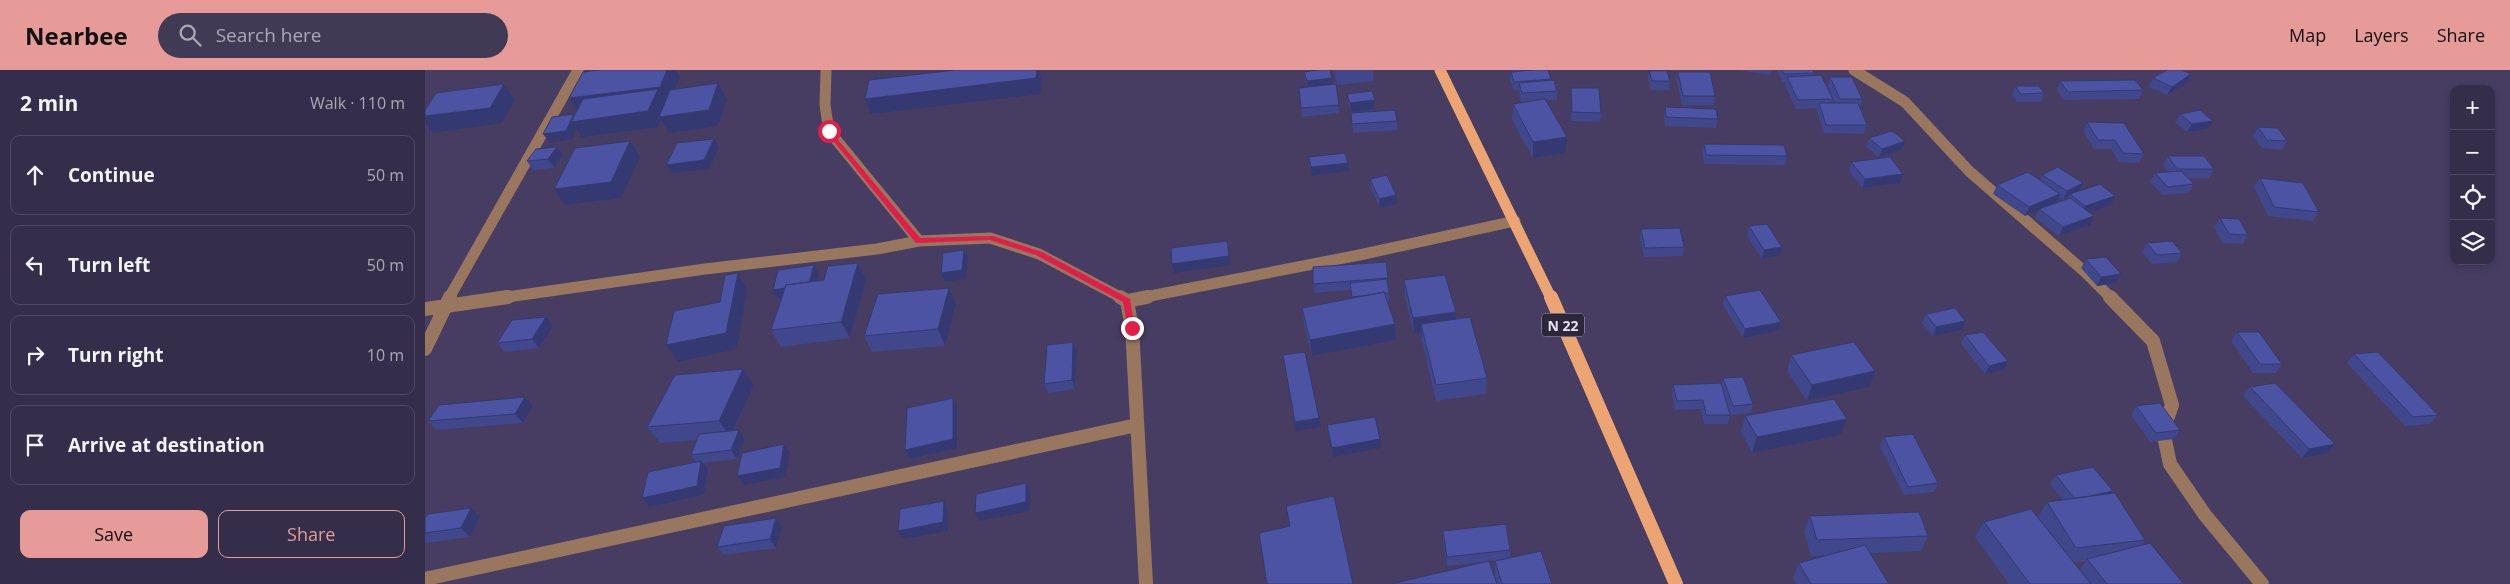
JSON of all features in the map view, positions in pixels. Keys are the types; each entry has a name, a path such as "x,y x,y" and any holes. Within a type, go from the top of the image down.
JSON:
{"main road":[{"name":"N 22","path":"1440,70 1550,295 1676,584"}],"street":[{"path":"425,349 443,306 550,123 578,70"},
{"path":"826,70 825,105 829,131 919,241"},
{"path":"1854,70 1905,102 1969,171 2085,272 2153,341 2171,405 2163,431 2170,464 2205,515 2262,584"},
{"path":"425,309 919,241 990,238 1039,254 1127,301 1345,258 1515,221"},
{"path":"1127,301 1132,328 1146,584"},
{"path":"425,579 1137,425"}],"building":[{"path":"599,70 667,70 660,87 569,98 583,72"},
{"path":"955,70 1037,70 1036,78 865,99 869,80"},
{"path":"1330,70 1332,78 1307,81 1304,72"},
{"path":"1548,70 1551,79 1514,82 1511,72"},
{"path":"1782,70 1813,70 1814,73 1784,74"},
{"path":"2167,70 2182,70 2191,74 2172,87 2153,78"},
{"path":"1649,71 1667,71 1670,81 1652,81"},
{"path":"1678,72 1710,72 1715,96 1683,96"},
{"path":"1821,75 1833,99 1798,100 1787,77"},
{"path":"1830,77 1852,77 1862,99 1840,99"},
{"path":"1554,80 1557,91 1522,93 1519,83"},
{"path":"2135,80 2143,90 2068,92 2060,81"},
{"path":"718,83 709,110 659,117 670,90"},
{"path":"504,84 490,108 425,116 425,110 436,93"},
{"path":"1336,84 1339,105 1301,108 1299,88"},
{"path":"2015,86 2039,86 2044,93 2021,94"},
{"path":"1571,88 1599,88 1601,113 1572,112"},
{"path":"658,89 648,111 571,122 583,99"},
{"path":"1372,91 1375,100 1350,103 1347,94"},
{"path":"1545,99 1567,137 1533,142 1513,104"},
{"path":"1819,103 1858,103 1867,125 1826,125"},
{"path":"1665,107 1716,109 1718,119 1666,117"},
{"path":"1395,110 1397,121 1352,124 1351,113"},
{"path":"2200,110 2213,121 2192,124 2180,114"},
{"path":"574,114 566,131 543,134 552,117"},
{"path":"2087,122 2124,123 2144,154 2123,153 2115,140 2098,140"},
{"path":"2258,127 2278,128 2287,141 2267,140"},
{"path":"1892,131 1905,141 1882,149 1869,138"},
{"path":"714,139 704,160 666,165 677,143"},
{"path":"630,141 611,182 554,189 575,148"},
{"path":"1704,144 1784,145 1787,156 1706,155"},
{"path":"557,147 548,159 527,161 536,149"},
{"path":"1345,153 1348,163 1311,167 1309,157"},
{"path":"2168,156 2204,156 2214,169 2177,169"},
{"path":"1890,157 1903,174 1865,179 1851,162"},
{"path":"2058,167 2083,183 2067,191 2042,175"},
{"path":"2181,171 2194,184 2168,187 2155,173"},
{"path":"2028,172 2060,194 2029,207 1997,185"},
{"path":"1387,175 1396,195 1379,199 1370,179"},
{"path":"2260,178 2303,183 2319,212 2274,207"},
{"path":"2100,184 2115,196 2085,206 2070,194"},
{"path":"2070,198 2094,216 2063,227 2039,209"},
{"path":"2220,218 2239,219 2248,235 2229,234"},
{"path":"1767,224 1782,247 1764,250 1749,226"},
{"path":"1680,228 1684,247 1645,248 1641,229"},
{"path":"1227,241 1229,256 1172,264 1171,248"},
{"path":"2172,241 2182,253 2157,255 2147,243"},
{"path":"964,250 962,270 941,273 943,253"},
{"path":"2106,257 2121,274 2101,277 2086,259"},
{"path":"1386,262 1388,278 1313,284 1313,267"},
{"path":"858,263 841,322 771,330 786,285 824,280 828,266"},
{"path":"814,265 809,282 786,285 785,288 773,290 778,270"},
{"path":"738,273 726,333 666,345 674,311 720,302 725,275"},
{"path":"1445,275 1456,312 1413,318 1404,280"},
{"path":"1387,279 1389,293 1384,292 1352,297 1350,283"},
{"path":"949,288 938,329 864,336 878,294"},
{"path":"1760,290 1781,322 1745,329 1725,296"},
{"path":"1384,292 1395,324 1310,340 1302,308"},
{"path":"1955,308 1965,321 1936,327 1926,314"},
{"path":"546,317 532,339 497,343 512,320"},
{"path":"1470,317 1487,378 1436,385 1421,324"},
{"path":"1983,332 2008,361 1989,366 1965,335"},
{"path":"2237,332 2259,332 2282,364 2260,364"},
{"path":"1073,342 1072,380 1044,384 1047,345"},
{"path":"1854,342 1875,371 1812,385 1791,355"},
{"path":"1305,352 1319,418 1295,422 1283,355"},
{"path":"2378,352 2438,415 2413,417 2354,354"},
{"path":"743,369 719,421 647,427 675,375"},
{"path":"1743,377 1753,404 1733,406 1723,378"},
{"path":"1721,383 1730,415 1706,415 1703,400 1677,401 1673,385"},
{"path":"2275,383 2335,444 2309,449 2250,387"},
{"path":"525,397 515,414 428,421 439,405"},
{"path":"953,398 953,439 905,450 907,408"},
{"path":"1834,399 1847,419 1757,437 1745,416"},
{"path":"2160,403 2180,430 2156,433 2136,406"},
{"path":"1375,417 1380,439 1332,448 1327,425"},
{"path":"739,430 731,450 691,455 699,434"},
{"path":"1913,434 1938,483 1908,487 1884,437"},
{"path":"784,444 780,468 737,476 742,453"},
{"path":"701,461 697,486 642,498 648,472"},
{"path":"2093,467 2113,491 2074,498 2056,475"},
{"path":"1026,483 1026,502 975,513 976,494"},
{"path":"2115,493 2145,540 2076,548 2047,502"},
{"path":"1334,496 1353,584 1267,584 1259,533 1290,526 1286,506"},
{"path":"944,501 943,522 898,531 900,509"},
{"path":"471,508 461,528 425,533 425,519 428,514"},
{"path":"2031,509 2091,584 2030,584 1984,522"},
{"path":"1919,512 1928,536 1817,540 1810,516"},
{"path":"776,518 770,539 717,547 724,526"},
{"path":"1506,524 1510,550 1447,557 1443,531"},
{"path":"2150,543 2184,584 2107,584 2087,559"},
{"path":"1865,545 1889,584 1811,584 1799,563"},
{"path":"1541,551 1552,584 1502,584 1495,561"},
{"path":"1489,561 1497,584 1391,584"}],"route":[{"path":"829,131 919,241 990,238 1039,254 1127,301 1132,328"}]}
